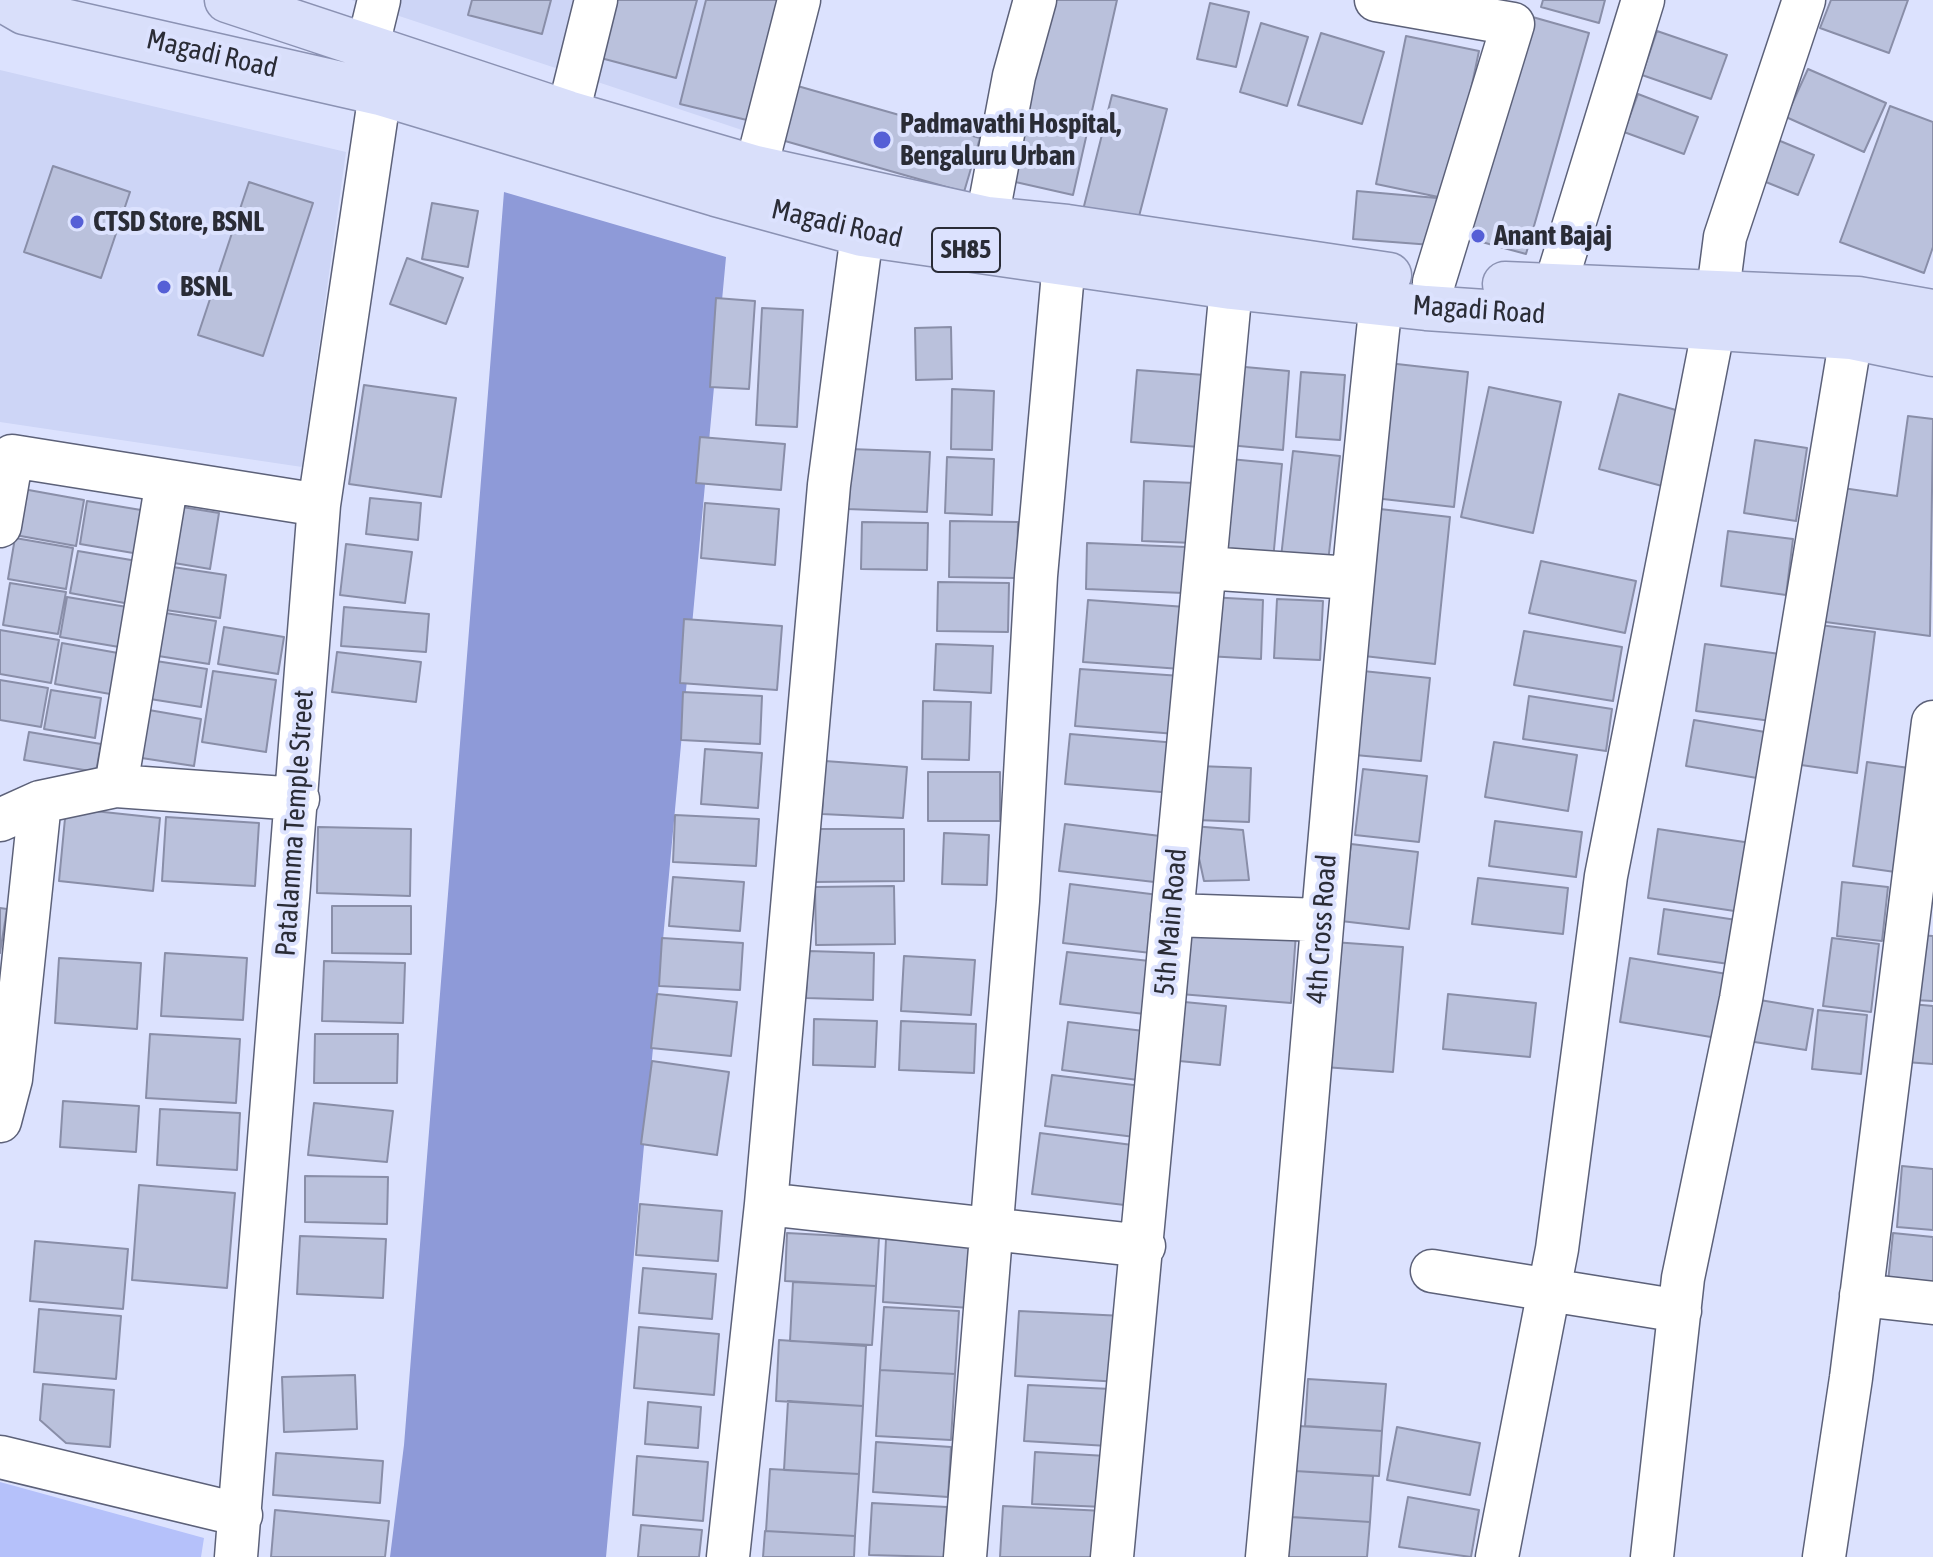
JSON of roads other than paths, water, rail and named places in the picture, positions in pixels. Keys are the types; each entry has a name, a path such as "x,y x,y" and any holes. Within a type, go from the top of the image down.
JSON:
{"main road":[{"name":"Magadi Road","path":"227,0 568,113 756,168 987,219 1066,245 1231,287 1426,308 1716,308 1858,299 1933,312"},
{"name":"Magadi Road","path":"9,7 380,93 716,194 862,234 1066,245 1434,282 1555,286 1716,308 1933,354"}],"street":[{"path":"368,45 379,0"},
{"path":"568,113 596,0"},
{"path":"756,168 799,0"},
{"path":"987,219 1014,76 1035,0"},
{"path":"1376,0 1517,12 1434,282"},
{"path":"1555,286 1643,0"},
{"path":"1497,1557 1549,1289 1606,876 1716,308 1725,237 1804,0"},
{"name":"Patalamma Temple Street","path":"236,1557 319,505 380,93"},
{"path":"728,1557 766,1204 829,485 862,234"},
{"path":"965,1557 1018,901 1036,576 1066,245"},
{"name":"5th Main Road","path":"1112,1557 1144,1246 1231,287"},
{"name":"4th Cross Road","path":"1267,1557 1309,1110 1351,578 1381,302"},
{"path":"1652,1557 1683,1278 1741,999 1851,337"},
{"path":"0,526 12,456 319,505"},
{"path":"116,786 167,481"},
{"path":"1205,568 1351,578"},
{"path":"1824,1557 1861,1295 1933,722"},
{"path":"0,820 40,802 116,786 298,799"},
{"path":"0,1121 11,1079 40,802"},
{"path":"1172,915 1322,920"},
{"path":"766,1204 1144,1246"},
{"path":"1432,1271 1680,1311"},
{"path":"1861,1295 1933,1303"},
{"path":"0,1457 241,1515"}],"place":[{"name":"Padmavathi Hospital, Bengaluru Urban","path":"882,140"},
{"name":"CTSD Store, BSNL","path":"77,222"},
{"name":"Anant Bajaj","path":"1478,236"},
{"name":"BSNL","path":"164,287"}]}
